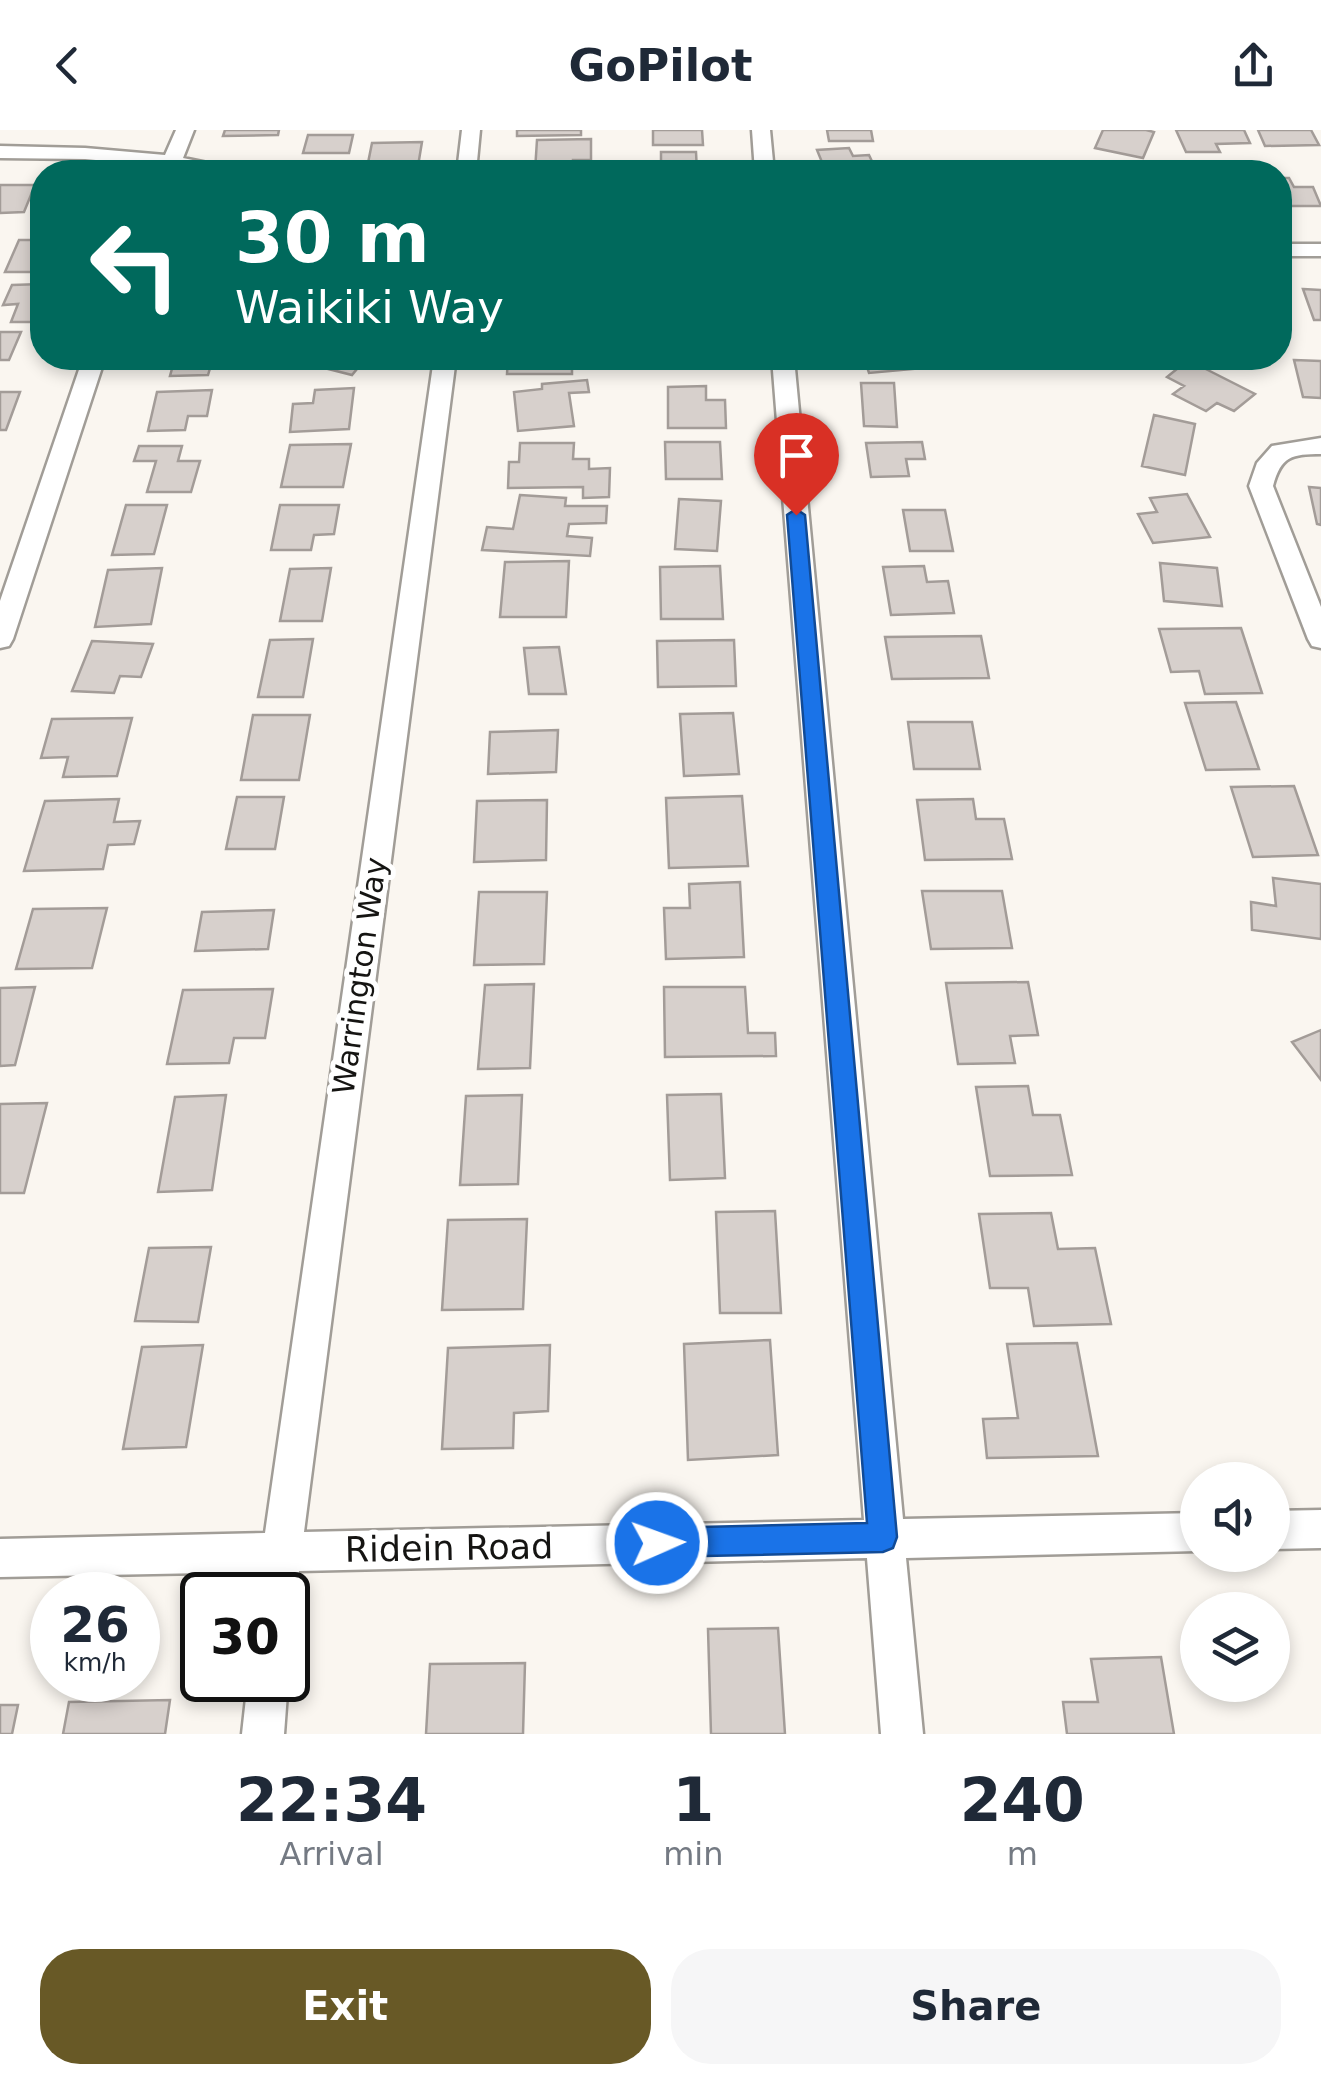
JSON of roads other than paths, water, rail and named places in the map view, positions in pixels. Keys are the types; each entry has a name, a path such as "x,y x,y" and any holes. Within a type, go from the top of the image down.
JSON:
{"street":[{"path":"174,160 184,130"},
{"path":"469,160 471,130"},
{"path":"760,130 764,160"},
{"path":"0,152 68,152 127,160"},
{"path":"1292,250 1321,250"},
{"path":"0,639 90,370"},
{"name":"Warrington Way","path":"278,1572 443,370"},
{"path":"784,370 902,1734"},
{"path":"1321,446 1284,447 1266,462 1261,486 1321,639"},
{"path":"1290,1530 1321,1530"},
{"name":"Ridein Road","path":"0,1558 1180,1532"},
{"path":"262,1734 266,1702"}]}
